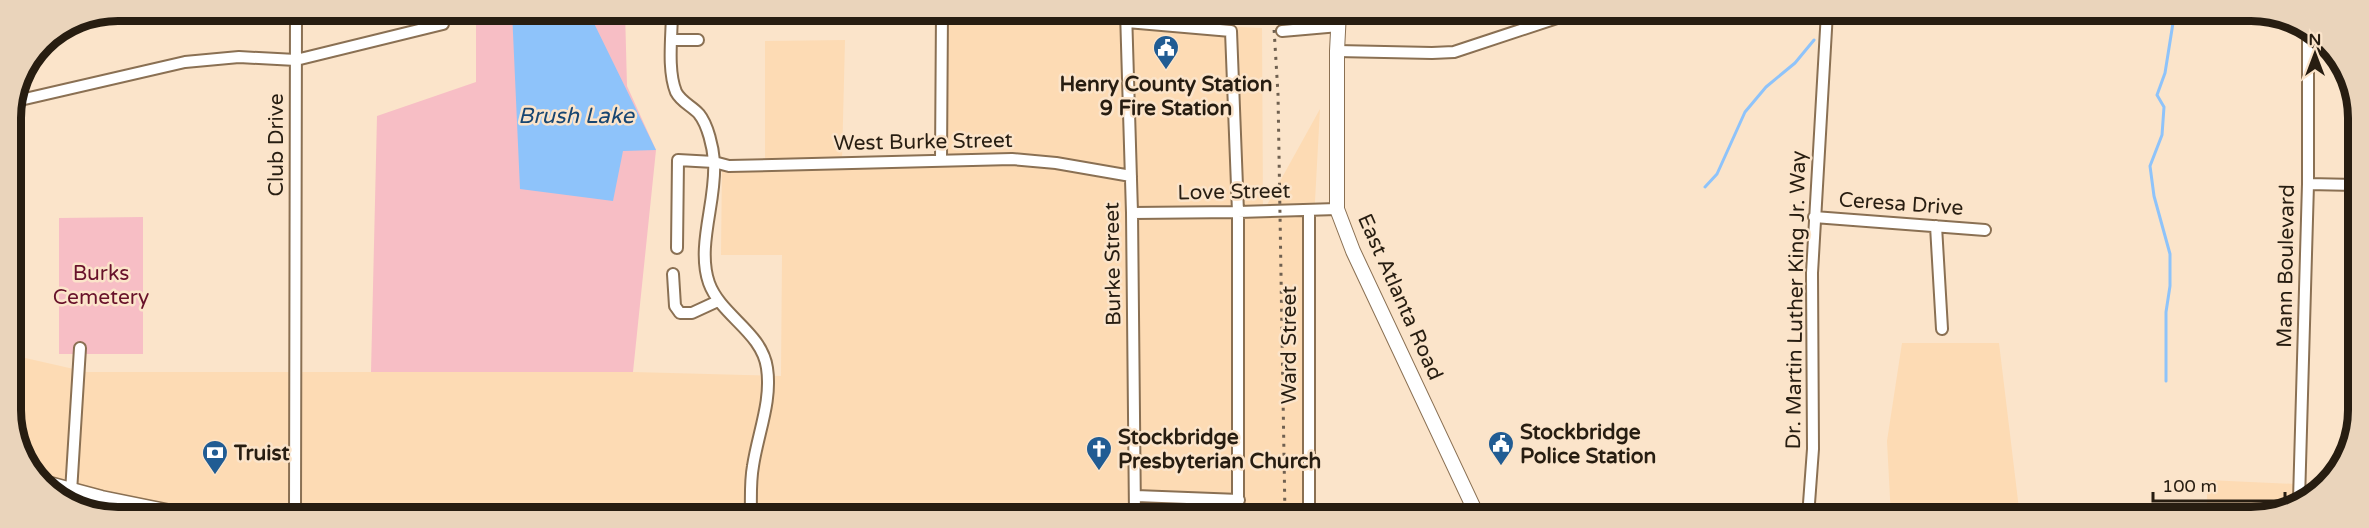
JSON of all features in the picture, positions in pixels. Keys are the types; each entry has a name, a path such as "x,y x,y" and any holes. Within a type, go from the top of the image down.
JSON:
{"highway":[{"path":"64,490 139,507"}],"street":[{"name":"Club Drive","path":"295,507 296,21"},
{"path":"672,21 671,66 676,92 680,99 699,115 704,124 714,162 705,258 708,279 718,301 761,348 767,367 768,389 753,467 751,507"},
{"path":"941,160 942,21"},
{"name":"Burke Street","path":"1126,21 1132,213 1135,507"},
{"path":"1156,21 1231,31 1238,212 1239,507"},
{"name":"East Atlanta Road","path":"1339,21 1337,209 1353,251 1473,507"},
{"path":"1337,51 1432,54 1454,52 1548,21"},
{"name":"Dr. Martin Luther King Jr. Way","path":"1810,507 1813,449 1812,273 1826,21"},
{"path":"23,99 185,62 239,57 296,60 443,24"},
{"path":"1282,31 1339,26"},
{"path":"673,40 698,40"},
{"name":"Mann Boulevard","path":"2299,494 2308,184 2308,40"},
{"name":"West Burke Street","path":"677,248 678,160 714,162 729,166 941,160 1034,161 1131,176"},
{"path":"2308,184 2348,185"},
{"name":"Love Street","path":"1132,213 1337,209"},
{"name":"Ward Street","path":"1309,211 1309,507"},
{"name":"Ceresa Drive","path":"1814,217 1985,230"},
{"path":"1936,226 1942,329"},
{"path":"673,274 675,306 680,313 692,313 718,301"},
{"path":"71,492 80,348"},
{"path":"1136,496 1239,500"}],"shaded area":[{"path":"943,21 1129,21 1262,28 1263,212 1320,109 1309,312 1304,507 118,507 81,500 59,487 37,464 26,441 21,410 21,357 87,372 633,372 781,376 782,255 721,255 722,164 765,164 765,41 845,40 842,160 943,160"},
{"path":"1902,343 1999,343 2019,507 1890,507 1887,441"},
{"path":"2207,480 2296,484 2303,491 2288,500 2270,505 2207,507"}],"green space":[{"path":"476,21 625,21 627,86 656,150 633,372 371,372 377,116 476,82"},
{"name":"Burks Cemetery","path":"143,217 143,354 59,354 59,218"}],"water":[{"name":"Brush Lake","path":"512,21 593,21 656,150 623,151 613,201 520,189"}],"waterway":[{"path":"2166,381 2166,312 2170,286 2170,254 2154,196 2150,166 2162,135 2164,107 2157,95 2165,73 2174,21"},
{"path":"1705,187 1717,174 1745,112 1766,87 1795,63 1814,40"}],"railway":[{"path":"1274,21 1278,94 1285,507"}],"place":[{"name":"Henry County Station 9 Fire Station","path":"1166,71"},
{"name":"Stockbridge Police Station","path":"1501,467"},
{"name":"Stockbridge Presbyterian Church","path":"1099,472"},
{"name":"Truist","path":"215,476"}]}
